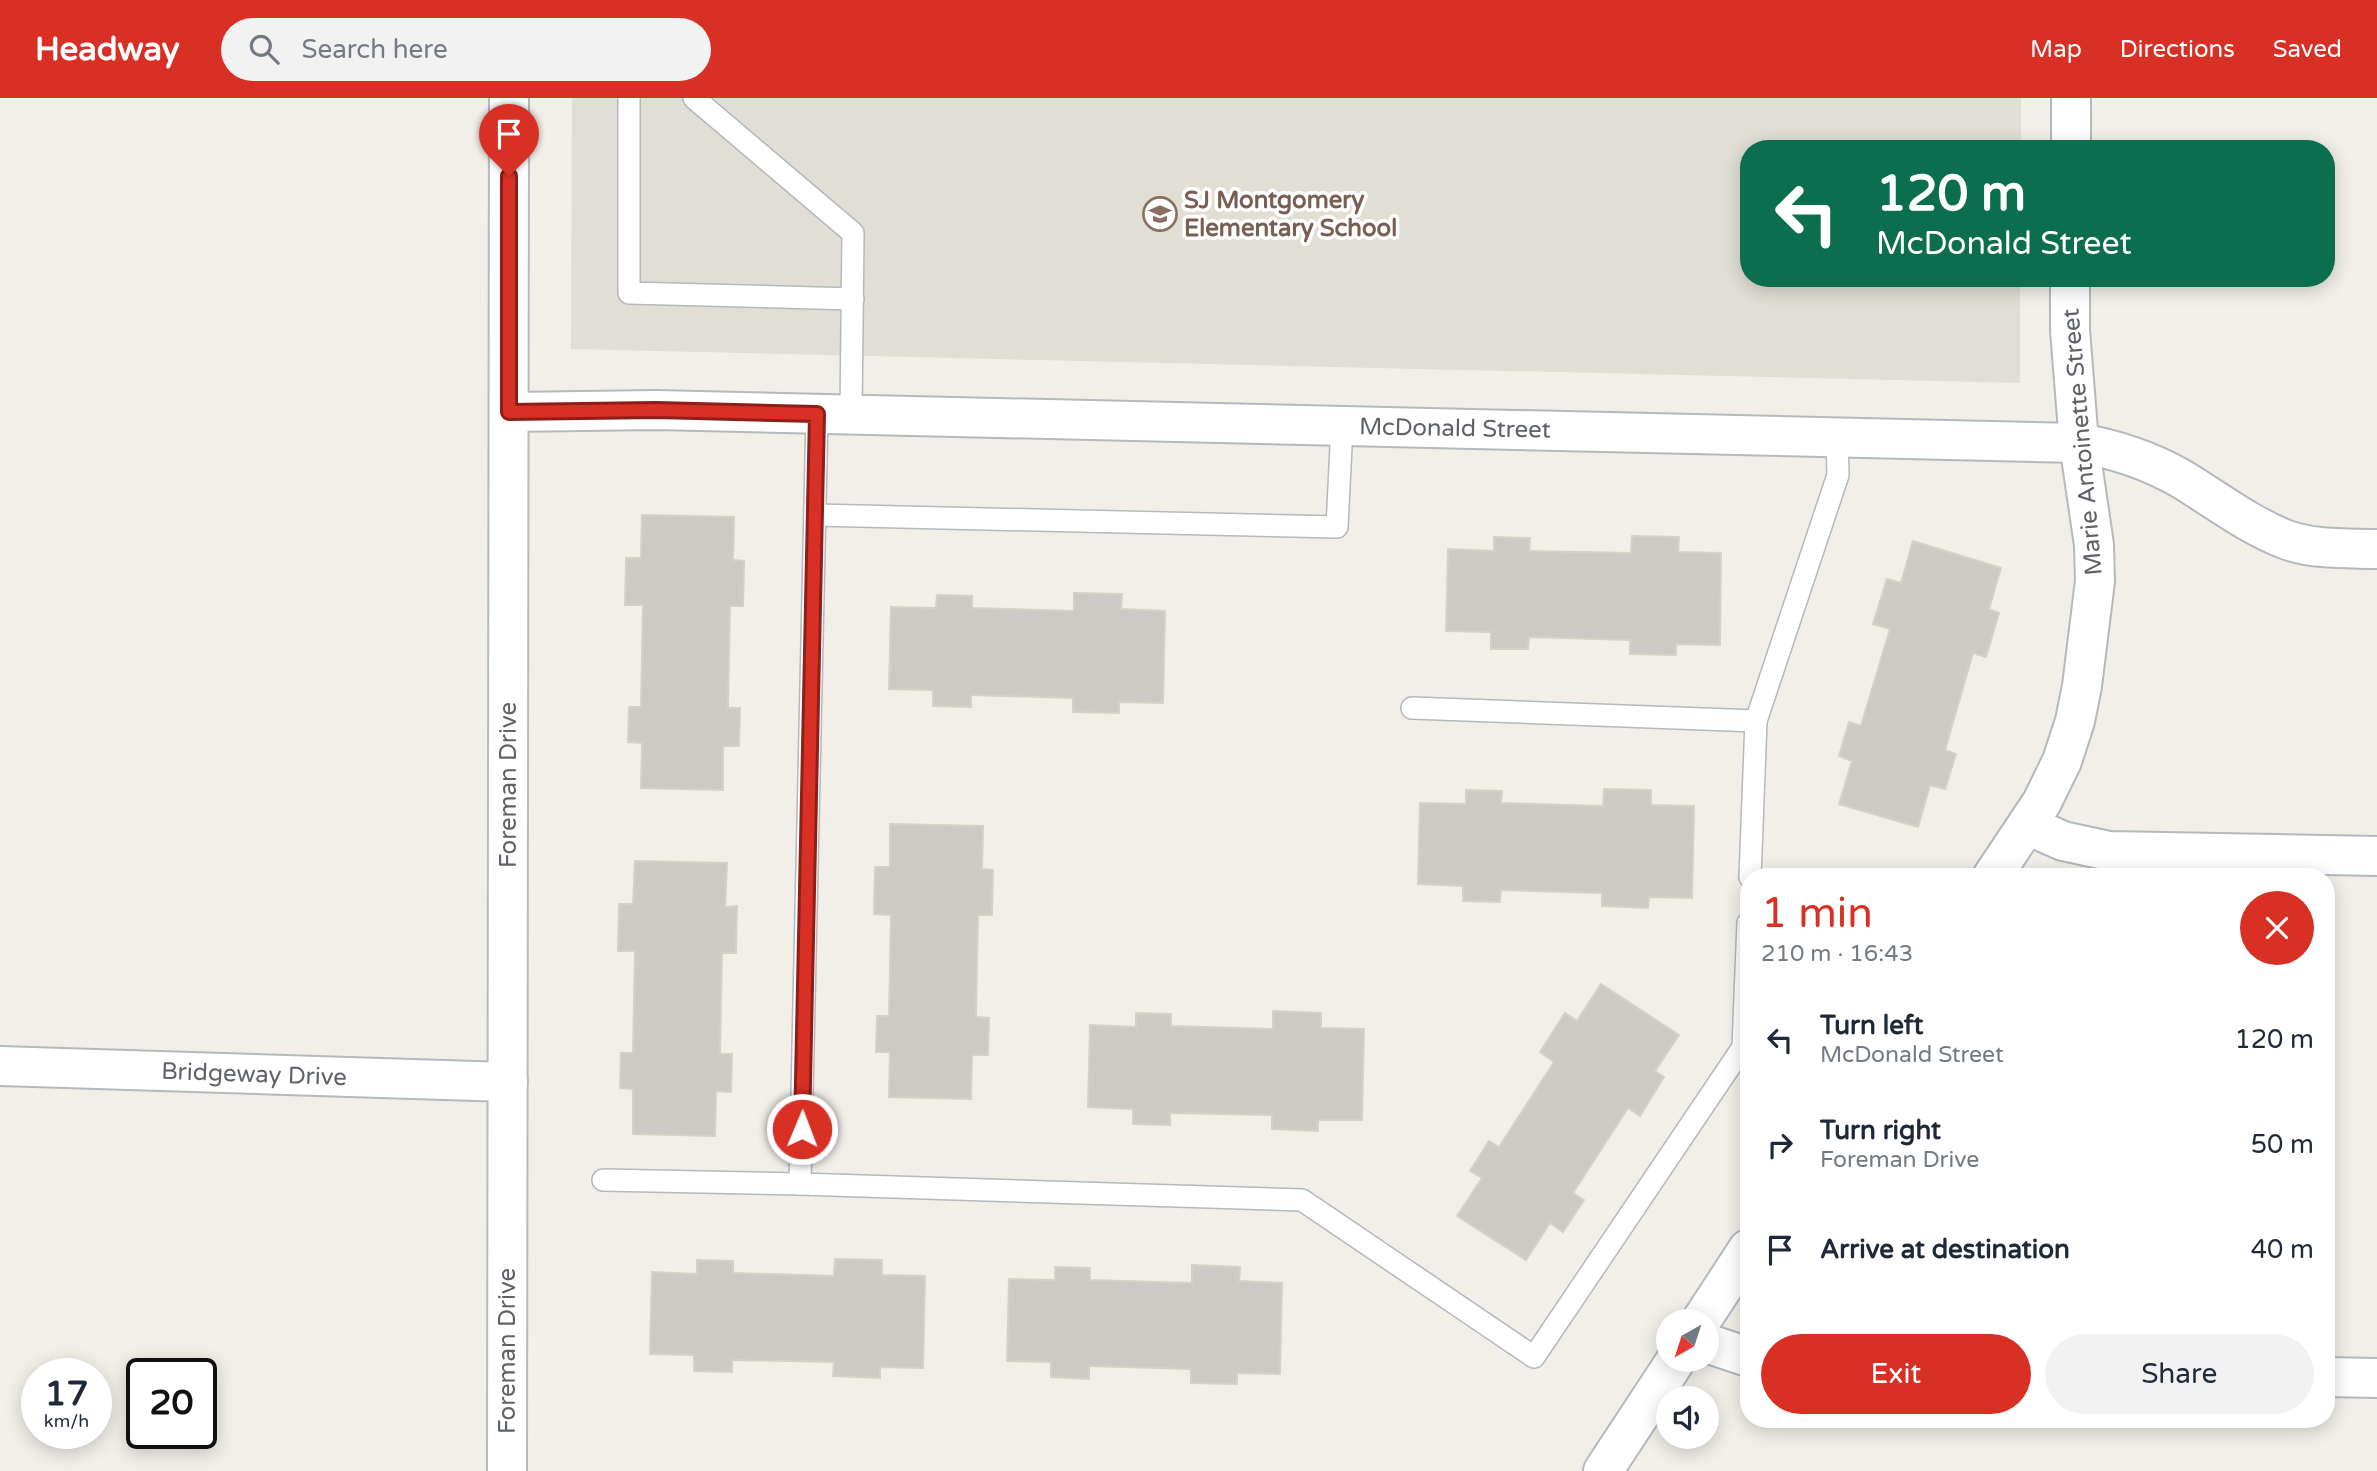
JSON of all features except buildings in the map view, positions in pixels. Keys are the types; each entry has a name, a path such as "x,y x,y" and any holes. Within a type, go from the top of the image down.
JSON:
{"street":[{"name":"Foreman Drive","path":"507,1471 509,98"},
{"path":"2071,98 2071,140"},
{"name":"Marie Antoinette Street","path":"1998,868 2042,802 2062,761 2075,721 2082,685 2095,580 2094,545 2079,443 2070,330 2070,287"},
{"name":"McDonald Street","path":"509,412 656,410 2079,443 2111,448 2144,460 2178,477 2260,528 2289,541 2317,548 2377,549"},
{"path":"2026,825 2063,841 2109,851 2377,856"},
{"name":"Bridgeway Drive","path":"0,1066 508,1082"},
{"path":"1709,1309 1740,1262"},
{"path":"1719,1347 1740,1354"},
{"path":"1602,1471 1668,1372"},
{"path":"2335,1377 2377,1378"}],"lane":[{"path":"629,98 629,293 853,299"},
{"path":"694,98 853,233 853,299 814,515 800,1184"},
{"path":"814,515 1337,527 1342,426"},
{"path":"1750,868 1756,721 1838,475 1837,437"},
{"path":"1412,708 1756,721"},
{"path":"603,1180 1302,1200 1534,1357 1740,1051"}],"shaded area":[{"name":"SJ Montgomery Elementary School","path":"572,98 2021,98 2021,140 1740,140 1740,287 2020,287 2020,383 571,349"}],"place":[{"name":"SJ Montgomery Elementary School","path":"1160,214"}],"route":[{"path":"509,176 509,412 656,410 817,414 802,1129"}]}
